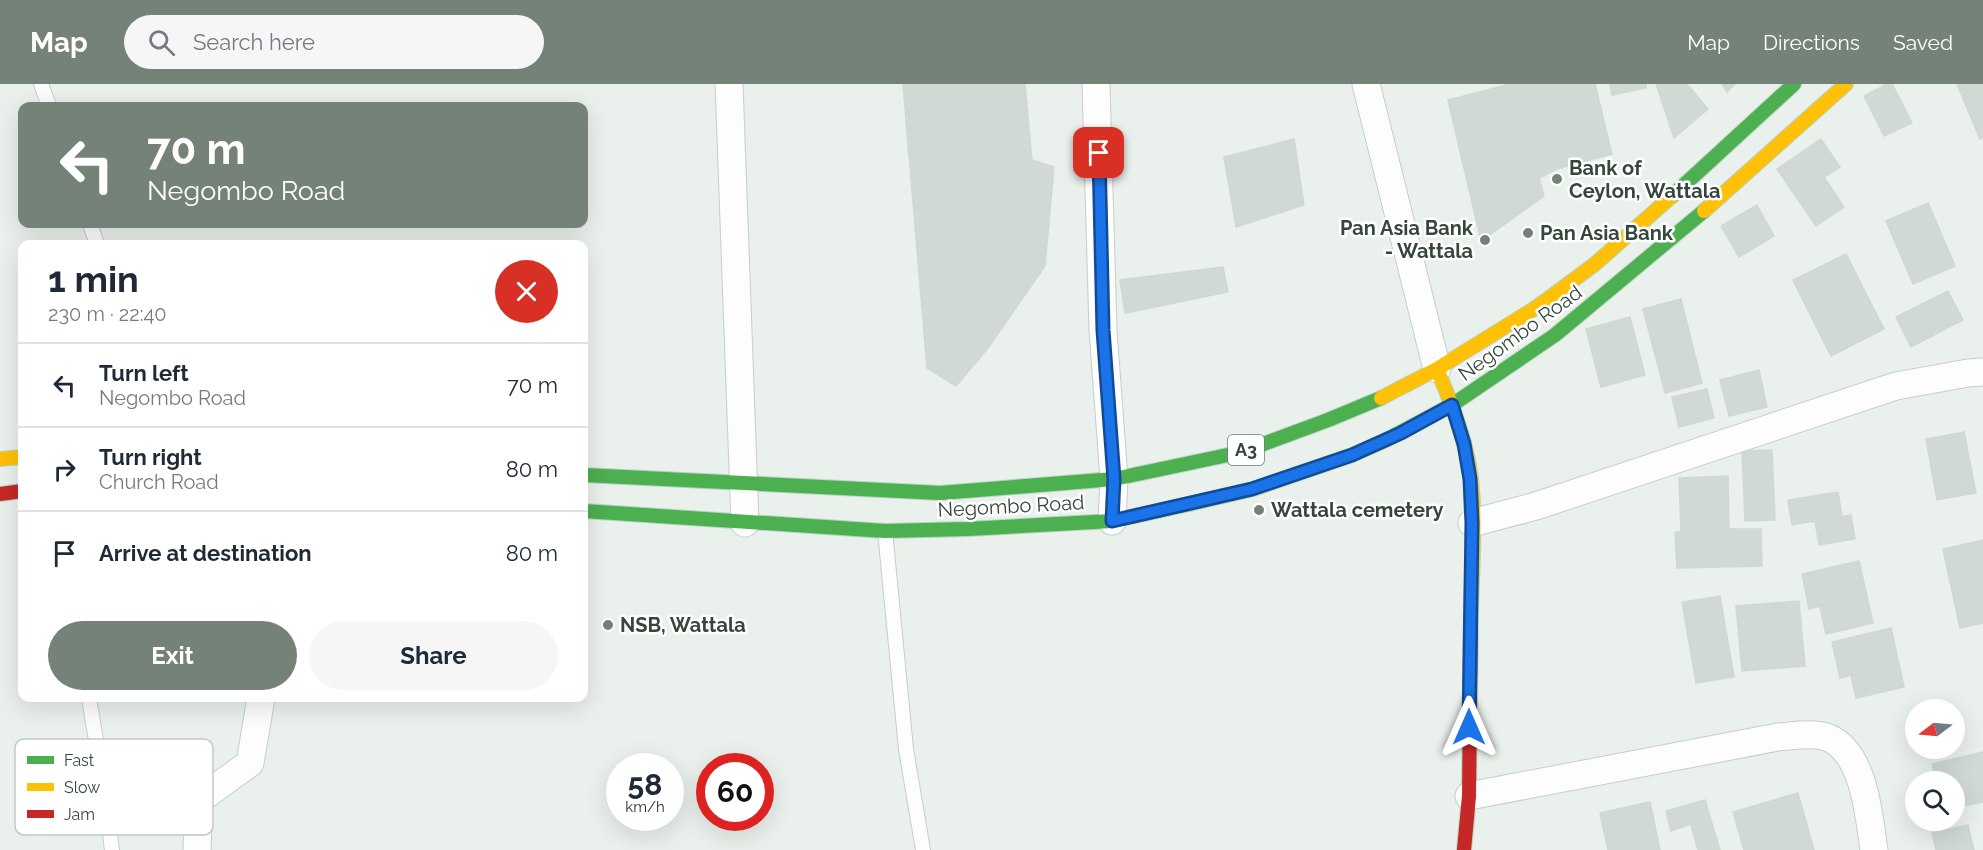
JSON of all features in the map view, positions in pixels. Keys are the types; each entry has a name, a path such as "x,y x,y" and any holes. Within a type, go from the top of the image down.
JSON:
{"main road":[{"name":"Negombo Road","path":"588,475 940,493 1114,479 1242,452 1385,396 1437,369 1538,307 1595,264 1674,195 1794,84"},
{"name":"Negombo Road","path":"588,511 885,531 967,530 1112,521 1252,489 1341,459 1401,433 1452,405 1554,335 1693,220 1846,84"},
{"path":"1437,369 1452,405 1464,444 1470,479 1472,523 1469,796 1464,850"},
{"path":"0,459 18,457"},
{"path":"0,494 18,492"}],"street":[{"path":"729,84 745,523"},
{"path":"1096,84 1103,330 1114,479 1112,521"},
{"path":"1366,84 1437,369"},
{"path":"1472,523 1536,506 1896,386 1983,372"},
{"path":"213,790 250,763 260,702"},
{"path":"1469,796 1778,737 1822,736 1833,740 1841,747 1859,775 1874,850"},
{"path":"197,850 198,835"}],"lane":[{"path":"41,84 48,102"},
{"path":"885,531 906,749 923,850"},
{"path":"90,702 96,739"},
{"path":"110,835 112,850"}],"building":[{"path":"903,84 1025,84 1032,160 1054,167 1045,266 988,348 956,386 927,368"},
{"path":"1510,84 1595,84 1612,154 1557,169 1539,178 1544,196 1481,241 1448,100"},
{"path":"1610,84 1646,84 1646,88 1612,95"},
{"path":"1656,84 1687,84 1708,109 1674,138"},
{"path":"1722,84 1735,84 1727,92"},
{"path":"1887,84 1892,84 1912,123 1884,136 1864,96"},
{"path":"1957,84 1983,84 1983,137 1980,139"},
{"path":"1294,139 1304,205 1236,227 1224,157"},
{"path":"1821,139 1840,167 1824,177 1844,207 1816,226 1777,169"},
{"path":"1928,203 1955,266 1913,284 1886,221"},
{"path":"1757,205 1774,236 1739,257 1721,226"},
{"path":"1846,254 1884,329 1831,356 1793,280"},
{"path":"1223,267 1228,292 1125,313 1120,280"},
{"path":"1948,291 1963,320 1911,347 1896,317"},
{"path":"1681,299 1702,383 1665,393 1643,309"},
{"path":"1630,317 1645,375 1601,387 1586,329"},
{"path":"1759,370 1767,407 1729,416 1720,380"},
{"path":"1707,389 1714,418 1679,427 1672,397"},
{"path":"1964,432 1976,493 1937,500 1926,439"},
{"path":"1772,450 1775,520 1745,521 1742,451"},
{"path":"1728,476 1729,529 1761,529 1762,566 1677,568 1675,532 1681,532 1679,478"},
{"path":"1838,492 1842,517 1851,515 1855,539 1819,545 1815,521 1792,525 1788,500"},
{"path":"1983,540 1983,623 1960,628 1943,549"},
{"path":"1859,561 1873,623 1826,634 1820,606 1809,609 1802,574"},
{"path":"1720,596 1734,677 1696,683 1682,602"},
{"path":"1799,601 1805,666 1742,671 1736,606"},
{"path":"1891,628 1904,687 1856,698 1851,675 1840,678 1832,642"},
{"path":"1983,752 1983,802 1965,806 1965,771 1934,771 1932,764 1965,759 1965,756"},
{"path":"1798,793 1814,850 1744,850 1733,812"},
{"path":"1705,800 1720,850 1698,850 1691,824 1671,831 1666,811"},
{"path":"1650,802 1660,850 1608,850 1600,813"},
{"path":"1968,825 1974,850 1936,850 1932,833 1965,831 1965,826"}],"traffic: fast":[{"path":"1672,196 1794,84"},
{"path":"1386,440 1452,405 1555,335 1704,211"},
{"path":"588,475 940,493 1114,479 1242,452 1381,398"},
{"path":"588,511 885,531 1112,521 1189,504"}],"traffic: slow":[{"path":"1704,211 1846,84"},
{"path":"1381,398 1437,369 1537,307 1595,264 1672,196"},
{"path":"1437,369 1460,428 1469,465 1473,519 1471,612"},
{"path":"1189,504 1253,489 1352,455 1386,440"},
{"path":"0,459 18,457"}],"traffic: jam":[{"path":"0,494 18,492"},
{"path":"1464,850 1469,796 1471,612"}],"place":[{"name":"Bank of Ceylon, Wattala","path":"1557,179"},
{"name":"Pan Asia Bank","path":"1528,233"},
{"name":"Pan Asia Bank - Wattala","path":"1485,240"},
{"name":"Wattala cemetery","path":"1259,510"},
{"name":"NSB, Wattala","path":"608,625"}],"route":[{"path":"1099,153 1103,330 1114,479 1112,521 1252,489 1352,455 1401,433 1452,405 1464,444 1470,479 1472,523 1469,727"}]}
